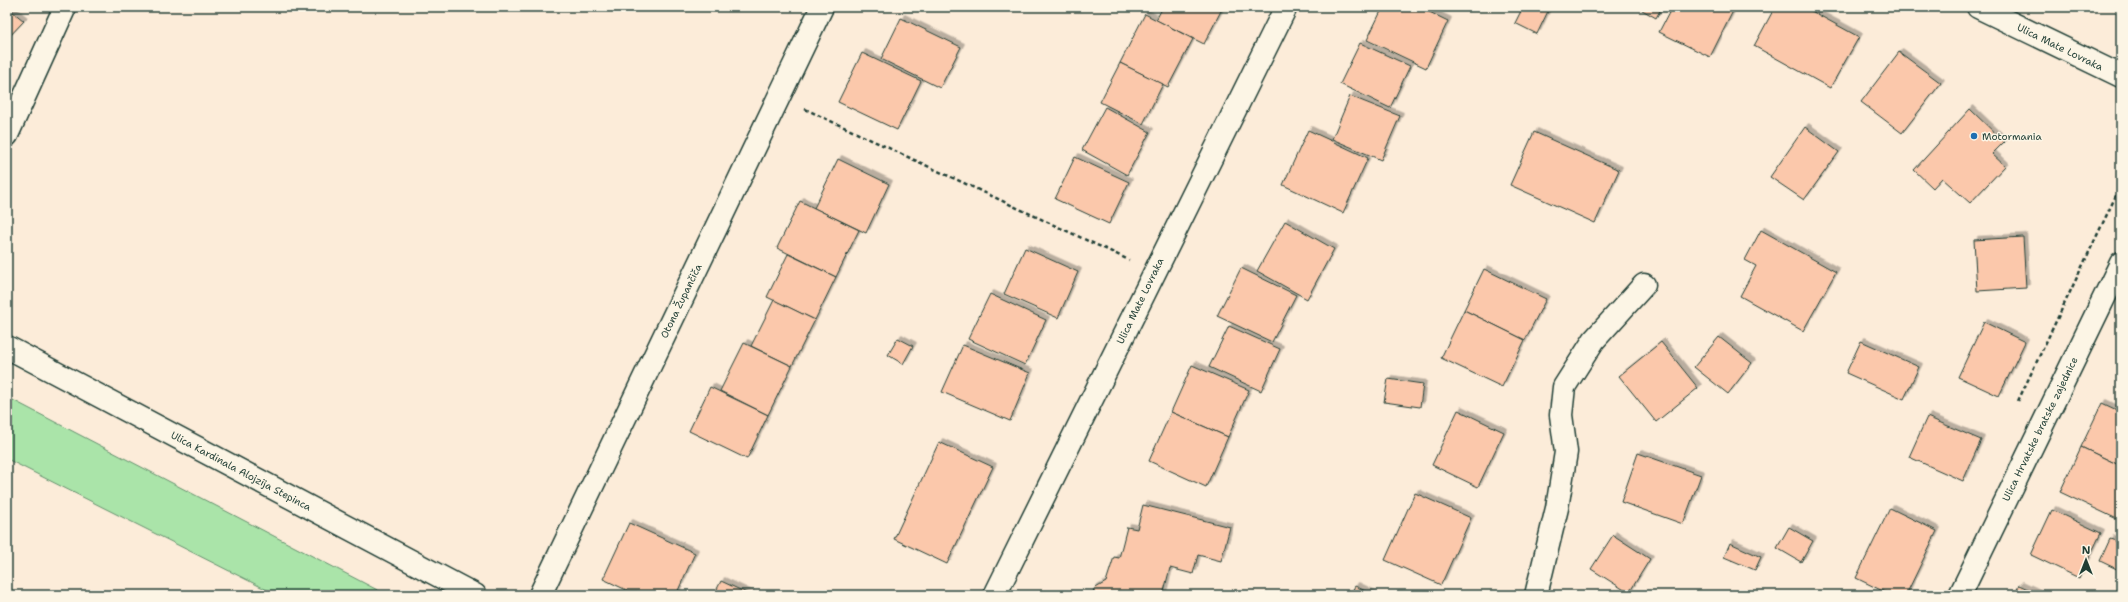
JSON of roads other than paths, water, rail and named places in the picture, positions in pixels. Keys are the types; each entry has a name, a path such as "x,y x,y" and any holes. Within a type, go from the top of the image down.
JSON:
{"street":[{"path":"7,135 65,7"},
{"name":"Otona Župančiča","path":"540,595 822,7"},
{"name":"Ulica Mate Lovraka","path":"995,595 1286,7"},
{"name":"Ulica Mate Lovraka","path":"1978,7 2121,76"},
{"name":"Ulica Hrvatske bratske zajednice","path":"1960,595 2121,263"},
{"path":"1536,595 1556,508 1566,452 1561,415 1564,387 1594,340 1644,285"},
{"name":"Ulica Kardinala Alojzija Stepinca","path":"7,347 475,595"}],"place":[{"name":"Motormania","path":"1974,136"}]}
